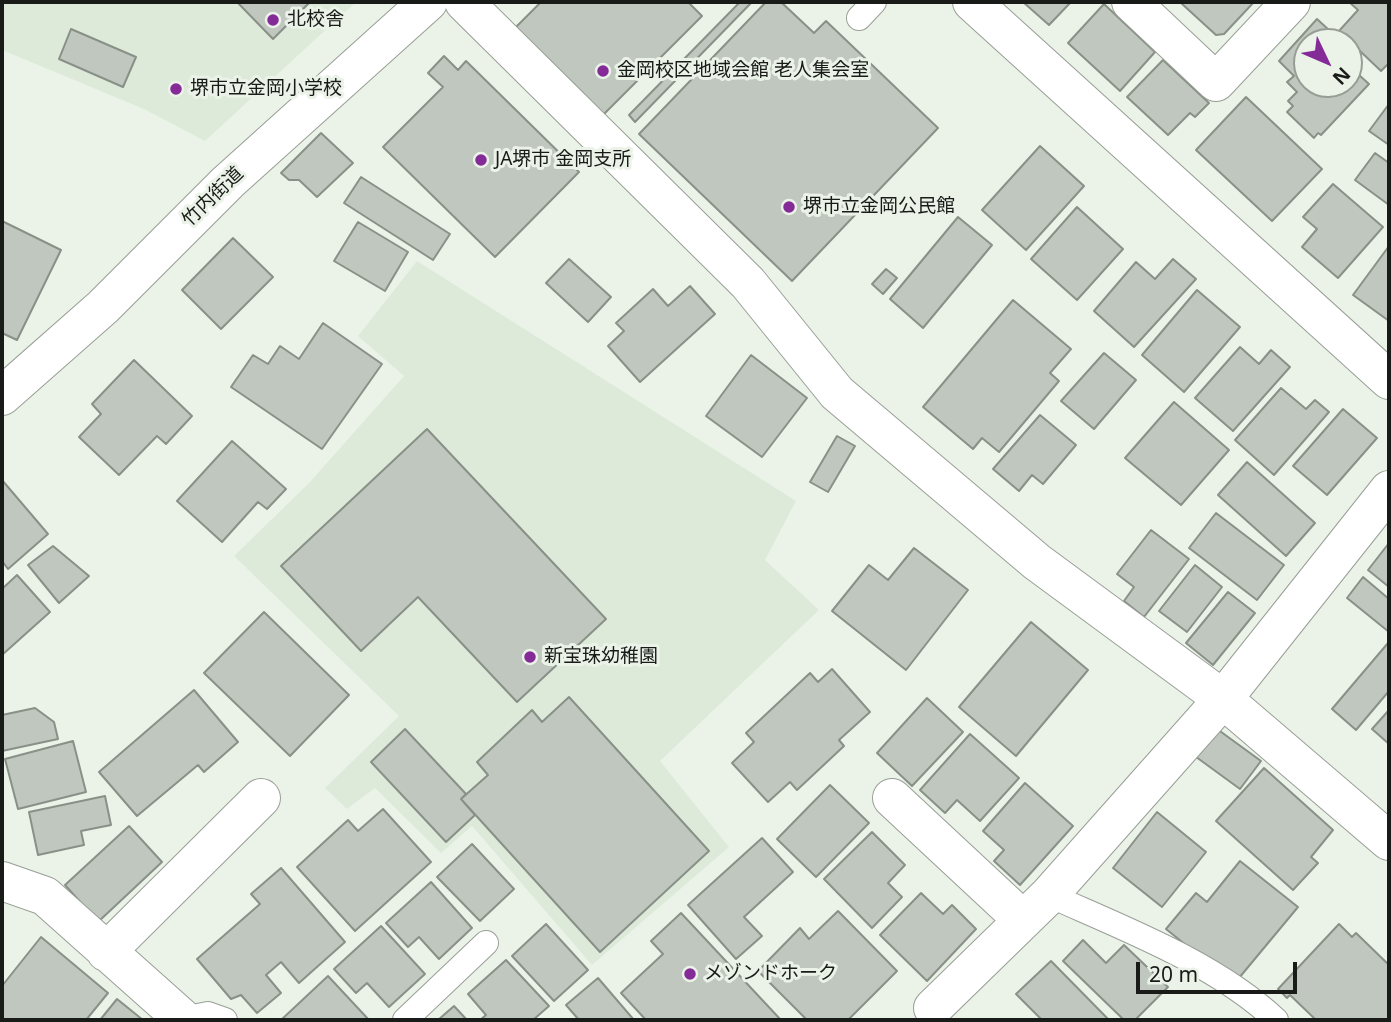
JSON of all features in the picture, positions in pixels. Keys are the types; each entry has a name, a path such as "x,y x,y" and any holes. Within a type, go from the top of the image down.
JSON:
{"street":[{"name":"竹内街道","path":"2,396 103,307 228,182 428,2"},
{"path":"464,2 748,283 837,393 1037,562 1223,699 1389,841"},
{"path":"972,2 1389,380"},
{"path":"1131,2 1216,82 1292,2"},
{"path":"932,1016 1036,907 1223,699 1389,490"},
{"path":"106,952 261,798"},
{"path":"892,798 1036,907"},
{"path":"2,881 44,896 183,1018"}],"lane":[{"path":"1036,907 1162,945 1257,1003 1276,1020"},
{"path":"405,1020 485,943"},
{"path":"183,1018 208,1014 225,1020"}],"shaded area":[{"name":"堺市立金岡小学校","path":"2,2 356,2 205,141 144,109 2,50"},
{"path":"417,261 796,501 765,560 819,610 660,761 729,847 592,965 472,826 441,853 375,788 347,809 325,788 399,716 234,556 309,483 404,376 358,336"}],"building":[{"name":"北校舎","path":"237,2 310,2 273,39"},
{"name":"金岡校区地域会館 老人集会室","path":"541,2 688,2 702,16 603,115 515,28"},
{"path":"740,2 752,2 635,122 629,115"},
{"name":"堺市立金岡公民館","path":"766,2 781,2 814,33 826,21 938,128 792,281 639,134"},
{"path":"1023,2 1071,2 1049,25"},
{"path":"1254,2 1224,34 1216,35 1181,3"},
{"path":"1349,2 1389,2 1389,63 1381,71 1363,54 1363,28 1342,28 1358,10"},
{"path":"1104,4 1155,52 1120,91 1068,43"},
{"path":"1317,19 1327,28 1309,28"},
{"path":"71,29 136,57 123,87 59,59"},
{"path":"1293,46 1293,75 1279,61"},
{"name":"JA堺市 金岡支所","path":"444,56 458,70 466,61 579,172 495,257 383,147 443,87 428,73"},
{"path":"1163,60 1209,103 1195,117 1190,113 1168,135 1127,97"},
{"path":"1293,77 1293,88 1287,82"},
{"path":"1363,79 1369,84 1363,90"},
{"path":"1293,96 1356,98 1321,135 1318,133 1314,138 1287,112 1293,106 1288,101"},
{"path":"1246,97 1322,169 1272,221 1196,150"},
{"path":"1389,104 1389,145 1369,131"},
{"path":"321,133 353,163 317,197 299,180 289,180 281,173"},
{"path":"1040,146 1084,186 1026,250 982,210"},
{"path":"1375,153 1389,163 1389,205 1355,180"},
{"path":"361,177 450,234 433,260 344,203"},
{"path":"1333,184 1383,227 1338,278 1302,247 1317,229 1303,217"},
{"path":"1077,207 1123,249 1077,300 1031,259"},
{"path":"958,217 992,245 923,328 890,299"},
{"path":"2,221 61,250 17,340 2,333"},
{"path":"358,222 408,252 385,291 334,261"},
{"path":"233,238 273,277 221,329 182,290"},
{"path":"1389,246 1389,321 1353,295"},
{"path":"569,259 611,297 588,322 546,283"},
{"path":"1173,259 1196,279 1134,347 1094,311 1136,262 1155,279"},
{"path":"886,269 897,278 883,294 872,284"},
{"path":"690,286 715,314 640,382 608,346 624,331 616,323 653,289 668,306"},
{"path":"1197,290 1240,327 1184,392 1142,355"},
{"path":"1013,300 1071,349 1050,373 1059,381 999,452 982,438 973,449 923,407"},
{"path":"323,323 382,364 322,449 231,387 253,355 268,364 280,346 299,359"},
{"path":"1240,347 1259,364 1271,350 1290,367 1233,431 1195,398"},
{"path":"1104,353 1136,380 1094,429 1061,401"},
{"path":"751,355 807,398 762,457 706,416"},
{"path":"134,360 192,416 166,444 157,436 119,475 79,437 101,414 92,404"},
{"path":"1281,388 1306,409 1315,400 1329,412 1274,475 1235,440"},
{"path":"1174,402 1229,450 1181,505 1125,458"},
{"path":"1343,409 1377,438 1327,495 1293,466"},
{"path":"1040,415 1076,445 1043,484 1032,475 1019,491 993,469"},
{"path":"427,429 606,619 517,702 418,597 361,651 281,566"},
{"path":"837,436 855,446 828,492 810,482"},
{"path":"232,441 286,489 267,509 258,502 222,542 177,501"},
{"path":"1247,462 1315,523 1286,556 1218,495"},
{"path":"2,480 48,534 8,569 2,561"},
{"path":"1216,513 1284,565 1257,600 1189,548"},
{"path":"1151,530 1189,559 1144,617 1124,601 1134,587 1117,574"},
{"path":"1389,543 1389,587 1368,570"},
{"path":"53,546 89,576 59,603 28,565"},
{"path":"914,548 968,590 906,670 832,611 869,565 888,580"},
{"path":"1195,565 1222,587 1187,632 1159,611"},
{"path":"17,575 50,612 2,655 2,589"},
{"path":"1363,577 1389,599 1389,632 1347,598"},
{"path":"1228,592 1255,613 1213,665 1186,643"},
{"path":"264,612 349,695 290,756 204,673"},
{"path":"1031,622 1088,670 1016,756 959,707"},
{"path":"1388,643 1389,691 1356,730 1332,709"},
{"path":"832,669 870,712 839,740 844,746 797,790 790,782 768,802 732,763 754,742 746,733 810,673 818,682"},
{"path":"194,690 238,742 204,772 198,765 137,816 99,772"},
{"path":"569,697 709,851 600,952 461,799 488,775 477,762 532,710 542,722"},
{"path":"927,698 963,732 912,786 877,753"},
{"path":"35,708 54,722 58,739 2,751 2,715"},
{"path":"1389,710 1389,744 1372,729"},
{"path":"1213,726 1261,761 1240,789 1192,754"},
{"path":"405,729 466,794 461,799 475,815 446,842 371,762"},
{"path":"970,734 1019,778 980,821 957,800 945,813 920,790"},
{"path":"73,741 86,792 18,809 5,759"},
{"path":"1264,768 1333,830 1311,857 1318,863 1293,890 1216,821"},
{"path":"1025,783 1073,826 1020,885 994,861 1004,850 983,831"},
{"path":"830,785 869,823 816,877 777,839"},
{"path":"105,796 111,825 81,831 84,845 38,855 29,812"},
{"path":"383,809 431,862 355,931 297,867 348,820 358,831"},
{"path":"1157,812 1206,852 1162,907 1113,868"},
{"path":"129,826 162,862 98,922 65,885"},
{"path":"872,832 905,865 888,883 902,897 872,928 824,879"},
{"path":"762,838 793,872 744,917 762,936 736,959 688,905"},
{"path":"472,844 514,889 480,921 437,877"},
{"path":"1240,861 1298,907 1234,984 1166,929 1196,893 1207,902"},
{"path":"281,868 345,942 299,983 281,962 266,975 281,993 257,1013 241,995 231,999 197,959 260,904 251,894"},
{"path":"431,882 472,928 439,959 419,937 408,947 386,923"},
{"path":"921,893 943,914 952,905 976,929 927,981 880,935"},
{"path":"838,911 897,971 848,1020 807,1020 758,971 800,928 809,939"},
{"name":"メゾンドホーク","path":"681,913 779,1020 646,1020 621,993 663,954 651,941"},
{"path":"546,924 588,970 554,1001 512,956"},
{"path":"1339,924 1352,937 1356,933 1389,965 1389,1020 1316,1020 1290,995 1287,998 1278,989"},
{"path":"381,926 425,974 389,1007 367,983 356,993 334,969"},
{"path":"41,937 108,993 86,1020 2,1020 2,986"},
{"path":"1083,940 1106,963 1124,945 1168,987 1135,1020 1124,1020 1063,961"},
{"path":"506,960 549,1006 533,1020 480,1020 486,1015 468,994"},
{"path":"1051,961 1109,1020 1042,1020 1016,994"},
{"path":"328,976 369,1020 281,1020"},
{"path":"598,978 634,1020 579,1020 566,1005"},
{"path":"117,999 143,1020 100,1020"},
{"path":"454,1006 467,1020 438,1020"}],"place":[{"name":"北校舎","path":"273,20"},
{"name":"金岡校区地域会館 老人集会室","path":"603,71"},
{"name":"堺市立金岡小学校","path":"176,89"},
{"name":"JA堺市 金岡支所","path":"481,160"},
{"name":"堺市立金岡公民館","path":"789,207"},
{"name":"新宝珠幼稚園","path":"530,657"},
{"name":"メゾンドホーク","path":"690,974"}]}
